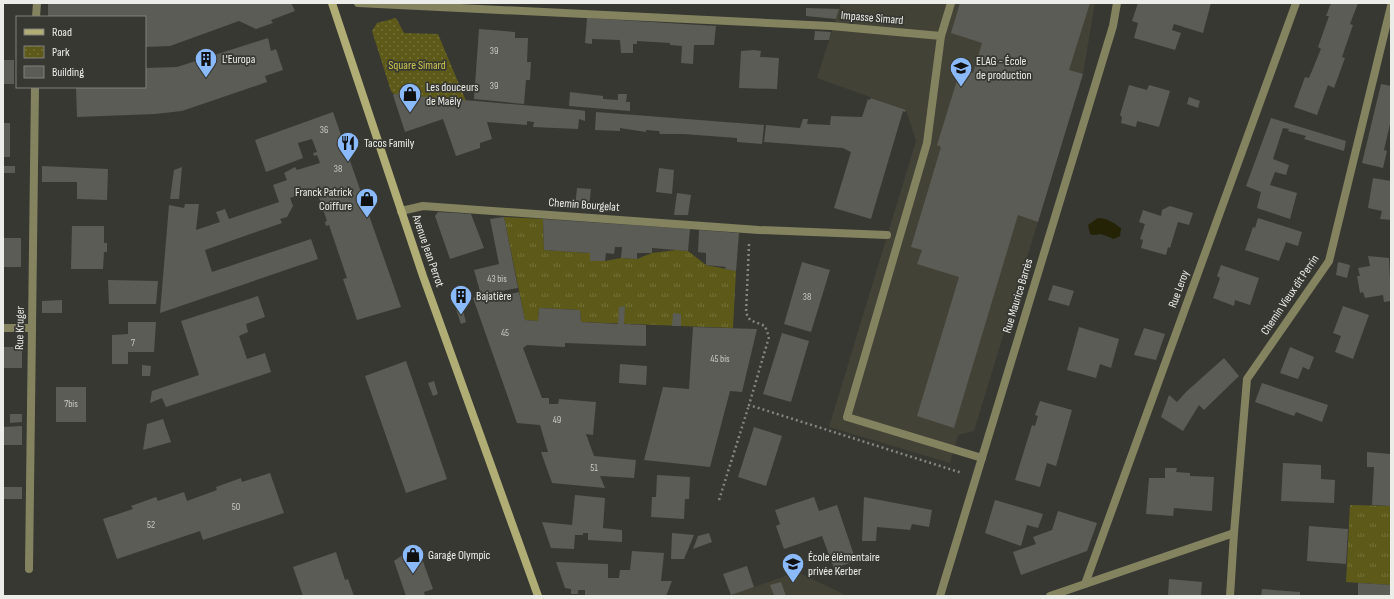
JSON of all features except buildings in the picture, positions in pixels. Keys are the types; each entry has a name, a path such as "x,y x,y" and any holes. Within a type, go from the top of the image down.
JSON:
{"main road":[{"name":"Avenue Jean Perrot","path":"332,3 401,212 538,596"}],"street":[{"path":"36,16 37,3"},
{"name":"Impasse Simard","path":"358,3 831,26 941,36"},
{"path":"951,3 941,36 927,143 847,417 982,458"},
{"name":"Rue Maurice Barrès","path":"940,596 1113,26 1117,3"},
{"name":"Rue Leroy","path":"1086,584 1296,3"},
{"name":"Chemin Vieux dit Perrin","path":"1230,596 1247,379 1329,262 1391,6"},
{"name":"Rue Kruger","path":"28,569 35,88"},
{"name":"Chemin Bourgelat","path":"401,212 423,206 765,230 887,236"},
{"path":"3,328 32,328"},
{"path":"1050,596 1234,533"}],"path":[{"path":"719,500 769,337 765,326 750,320 746,313 749,239 765,240 765,230"},
{"path":"749,405 976,477"}],"shaded area":[{"path":"841,3 1095,3 1083,74 974,431 958,435 950,463 829,427 916,141 906,110 817,78"},
{"path":"1098,218 1107,220 1121,228 1120,236 1114,239 1101,234 1090,234 1088,225"},
{"name":"École élémentaire privée Kerber","path":"797,572 848,596 731,596 731,595"}],"green space":[{"name":"Square Simard","path":"396,18 404,33 438,34 466,101 394,94 391,91 372,31 377,23"},
{"path":"504,217 543,219 544,250 590,253 590,261 605,261 621,258 637,259 652,253 676,250 688,251 706,265 736,271 733,328 581,322 580,310 539,308 538,321 525,320"},
{"path":"1350,505 1391,506 1391,585 1346,582"}],"place":[{"name":"L'Europa","path":"206,78"},
{"name":"ELAG - École de production","path":"961,88"},
{"name":"Les douceurs de Maëly","path":"410,114"},
{"name":"Tacos Family","path":"348,162"},
{"name":"Franck Patrick Coiffure","path":"367,218"},
{"name":"Bajatière","path":"461,316"},
{"name":"Garage Olympic","path":"413,574"},
{"name":"École élémentaire privée Kerber","path":"793,584"}]}
